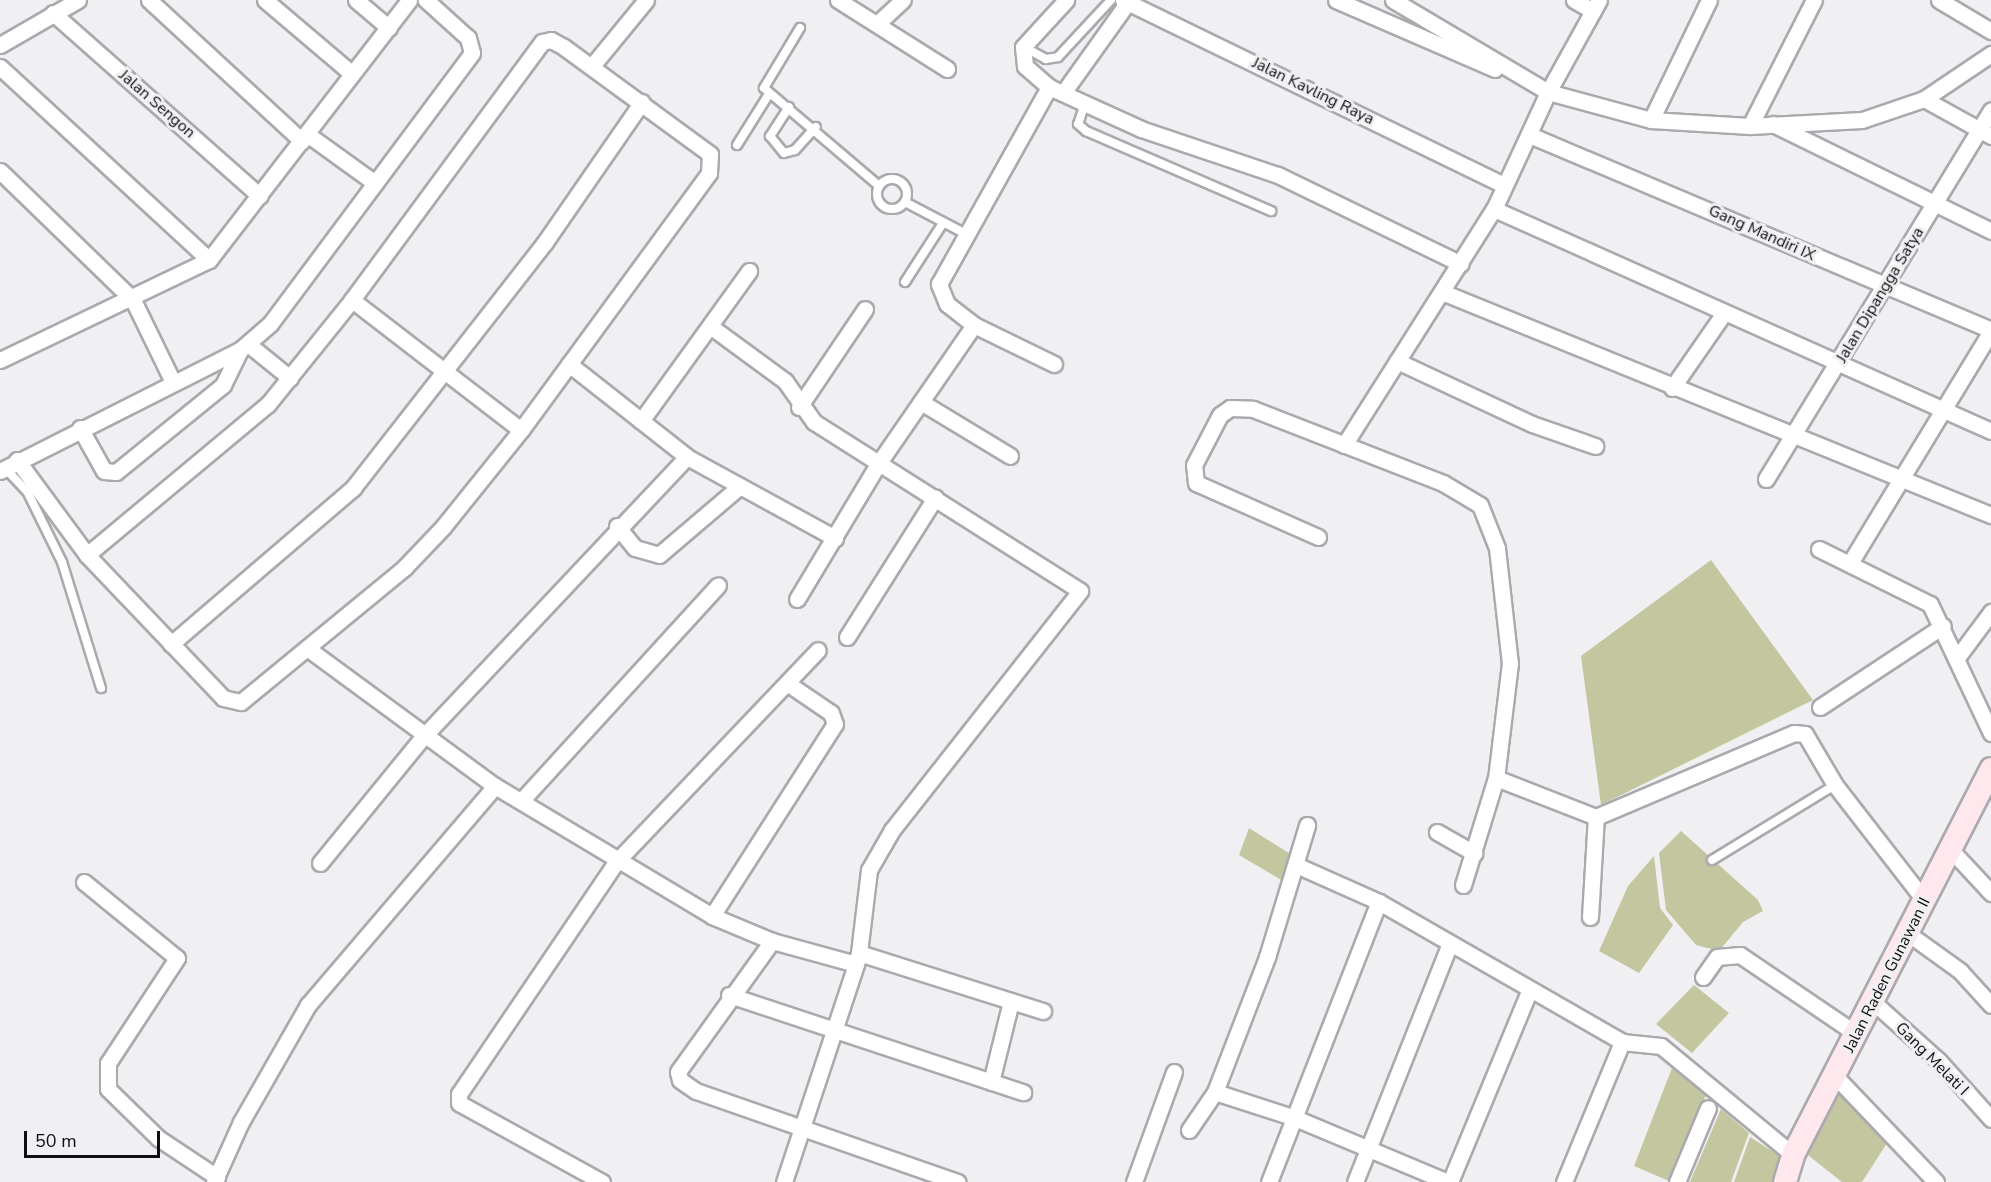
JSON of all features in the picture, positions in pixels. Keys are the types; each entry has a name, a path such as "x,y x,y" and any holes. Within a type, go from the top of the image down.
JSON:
{"street":[{"path":"0,45 78,0"},
{"path":"149,0 304,137 375,183"},
{"path":"265,0 350,72"},
{"path":"356,0 389,28"},
{"path":"0,360 133,300 209,260 260,196 350,72 389,28 409,0"},
{"path":"87,555 262,409 290,378 352,300 542,42 555,41 703,146 713,167 521,430 422,550 307,648 237,703 223,698 87,555 7,467 171,380 244,347 278,316 472,52 468,38 426,0"},
{"path":"592,66 646,0"},
{"path":"838,0 878,23 947,69"},
{"path":"878,23 903,0"},
{"path":"1066,0 1023,46 1025,66 1056,90 1141,129 1278,175 1461,264"},
{"path":"1336,0 1442,48 1516,73"},
{"path":"1393,0 1548,92 1651,120 1750,126 1772,123 1862,120 1924,99 1991,54"},
{"path":"1344,446 1461,264 1494,209 1502,184 1532,136 1548,92 1596,5 1574,0"},
{"path":"1651,120 1709,0"},
{"path":"1750,126 1814,0"},
{"path":"1939,0 1991,31"},
{"path":"1054,364 974,324 947,304 939,284 964,233 1056,90 1125,1"},
{"name":"Jalan Kavling Raya","path":"1125,1 1502,184"},
{"name":"Jalan Sengon","path":"53,13 260,196"},
{"path":"1442,48 1450,34"},
{"path":"0,67 209,260"},
{"path":"1924,99 1985,134"},
{"path":"171,644 353,488 443,369 545,242 642,102"},
{"name":"Jalan Dipangga Satya","path":"1766,479 1790,436 1840,361 1933,207 1985,134 1991,110"},
{"path":"1772,123 1933,207 1991,231"},
{"name":"Gang Mandiri IX","path":"1532,136 1639,177 1884,288 1991,331"},
{"path":"0,171 133,300 171,380"},
{"path":"1494,209 1724,313 1840,361 1991,431"},
{"path":"641,421 749,271"},
{"path":"1442,292 1790,436 1991,515"},
{"path":"352,300 521,430"},
{"path":"799,407 865,309"},
{"path":"1672,388 1724,313"},
{"path":"797,599 878,464 974,324"},
{"path":"710,326 784,381 799,407 878,464 1080,591 897,821 869,870 857,959 784,1182"},
{"path":"1850,563 1947,411 1991,331"},
{"path":"244,347 290,378"},
{"path":"80,428 104,471 116,472 223,384 244,347"},
{"path":"1397,362 1532,424 1594,446"},
{"path":"569,364 687,457 835,538"},
{"path":"921,402 1010,456"},
{"path":"1318,537 1204,490 1192,475 1194,465 1220,415 1230,408 1253,409 1443,483 1480,505 1488,516 1510,663 1496,778 1463,885"},
{"path":"320,863 422,738 617,526 687,457"},
{"path":"617,526 635,549 659,555 740,486"},
{"path":"847,637 935,498"},
{"path":"1819,549 1930,604 1943,626 1991,733"},
{"path":"521,801 718,585"},
{"path":"1956,659 1991,612"},
{"path":"1820,707 1943,626"},
{"path":"307,648 422,738 617,861 712,916 772,941 857,959 1043,1011"},
{"path":"602,1182 456,1100 617,861 818,650"},
{"path":"712,916 835,724 831,714 787,683"},
{"path":"1496,778 1596,817 1794,733 1805,734 1835,784 1925,901"},
{"name":"Jalan Raden Gunawan II","path":"1785,1182 1793,1155 1836,1077 1871,1000 1906,932 1925,901 1991,769"},
{"path":"84,882 177,958 108,1063 108,1089 158,1138 215,1179 241,1122 308,1005 495,786"},
{"path":"1590,918 1596,817"},
{"path":"1190,1130 1215,1092 1296,865 1307,825"},
{"path":"1437,832 1474,853"},
{"path":"1951,850 1991,893"},
{"path":"1296,865 1379,902 1529,991 1622,1042 1661,1046 1793,1155"},
{"path":"1269,1182 1379,902"},
{"path":"1906,932 1960,971 1991,1005"},
{"path":"772,941 729,995 678,1072 680,1080 696,1091 802,1124 958,1182"},
{"path":"1355,1182 1450,943"},
{"path":"1703,977 1717,957 1740,955 1855,1033"},
{"path":"1215,1092 1295,1118 1449,1182 1529,991"},
{"path":"729,995 834,1032 1023,1092"},
{"name":"Gang Melati I","path":"1871,1000 1939,1061 1991,1119"},
{"path":"991,1082 1011,1001"},
{"path":"1564,1182 1622,1042"},
{"path":"1134,1182 1174,1071"},
{"path":"1836,1077 1936,1182"},
{"path":"1677,1182 1708,1108"}],"lane":[{"path":"1023,46 1046,58 1058,57 1110,0"},
{"path":"800,28 764,84 769,94 816,127 879,186"},
{"path":"738,146 769,94"},
{"path":"1085,103 1078,124 1086,131 1271,211"},
{"path":"789,107 770,136 784,153 795,150 816,127"},
{"path":"888,178 900,180 907,190 905,202 896,209 884,207 877,197 879,186 888,178"},
{"path":"905,202 964,233"},
{"path":"905,282 943,223"},
{"path":"7,467 28,493 62,562 101,688"},
{"path":"1712,860 1835,784"}],"green space":[{"path":"1711,560 1813,700 1601,805 1581,656"},
{"path":"1249,828 1295,857 1283,881 1239,855"},
{"path":"1681,831 1758,900 1763,911 1743,922 1719,951 1696,945 1666,910 1659,853"},
{"path":"1654,856 1660,908 1673,925 1639,973 1599,951 1628,886"},
{"path":"1694,985 1729,1013 1692,1053 1656,1024"},
{"path":"1672,1068 1706,1095 1669,1181 1634,1166"},
{"path":"1839,1087 1889,1140 1862,1182 1842,1182 1804,1152"},
{"path":"1721,1109 1749,1133 1731,1182 1690,1182"},
{"path":"1750,1137 1781,1157 1773,1182 1734,1182"}]}
